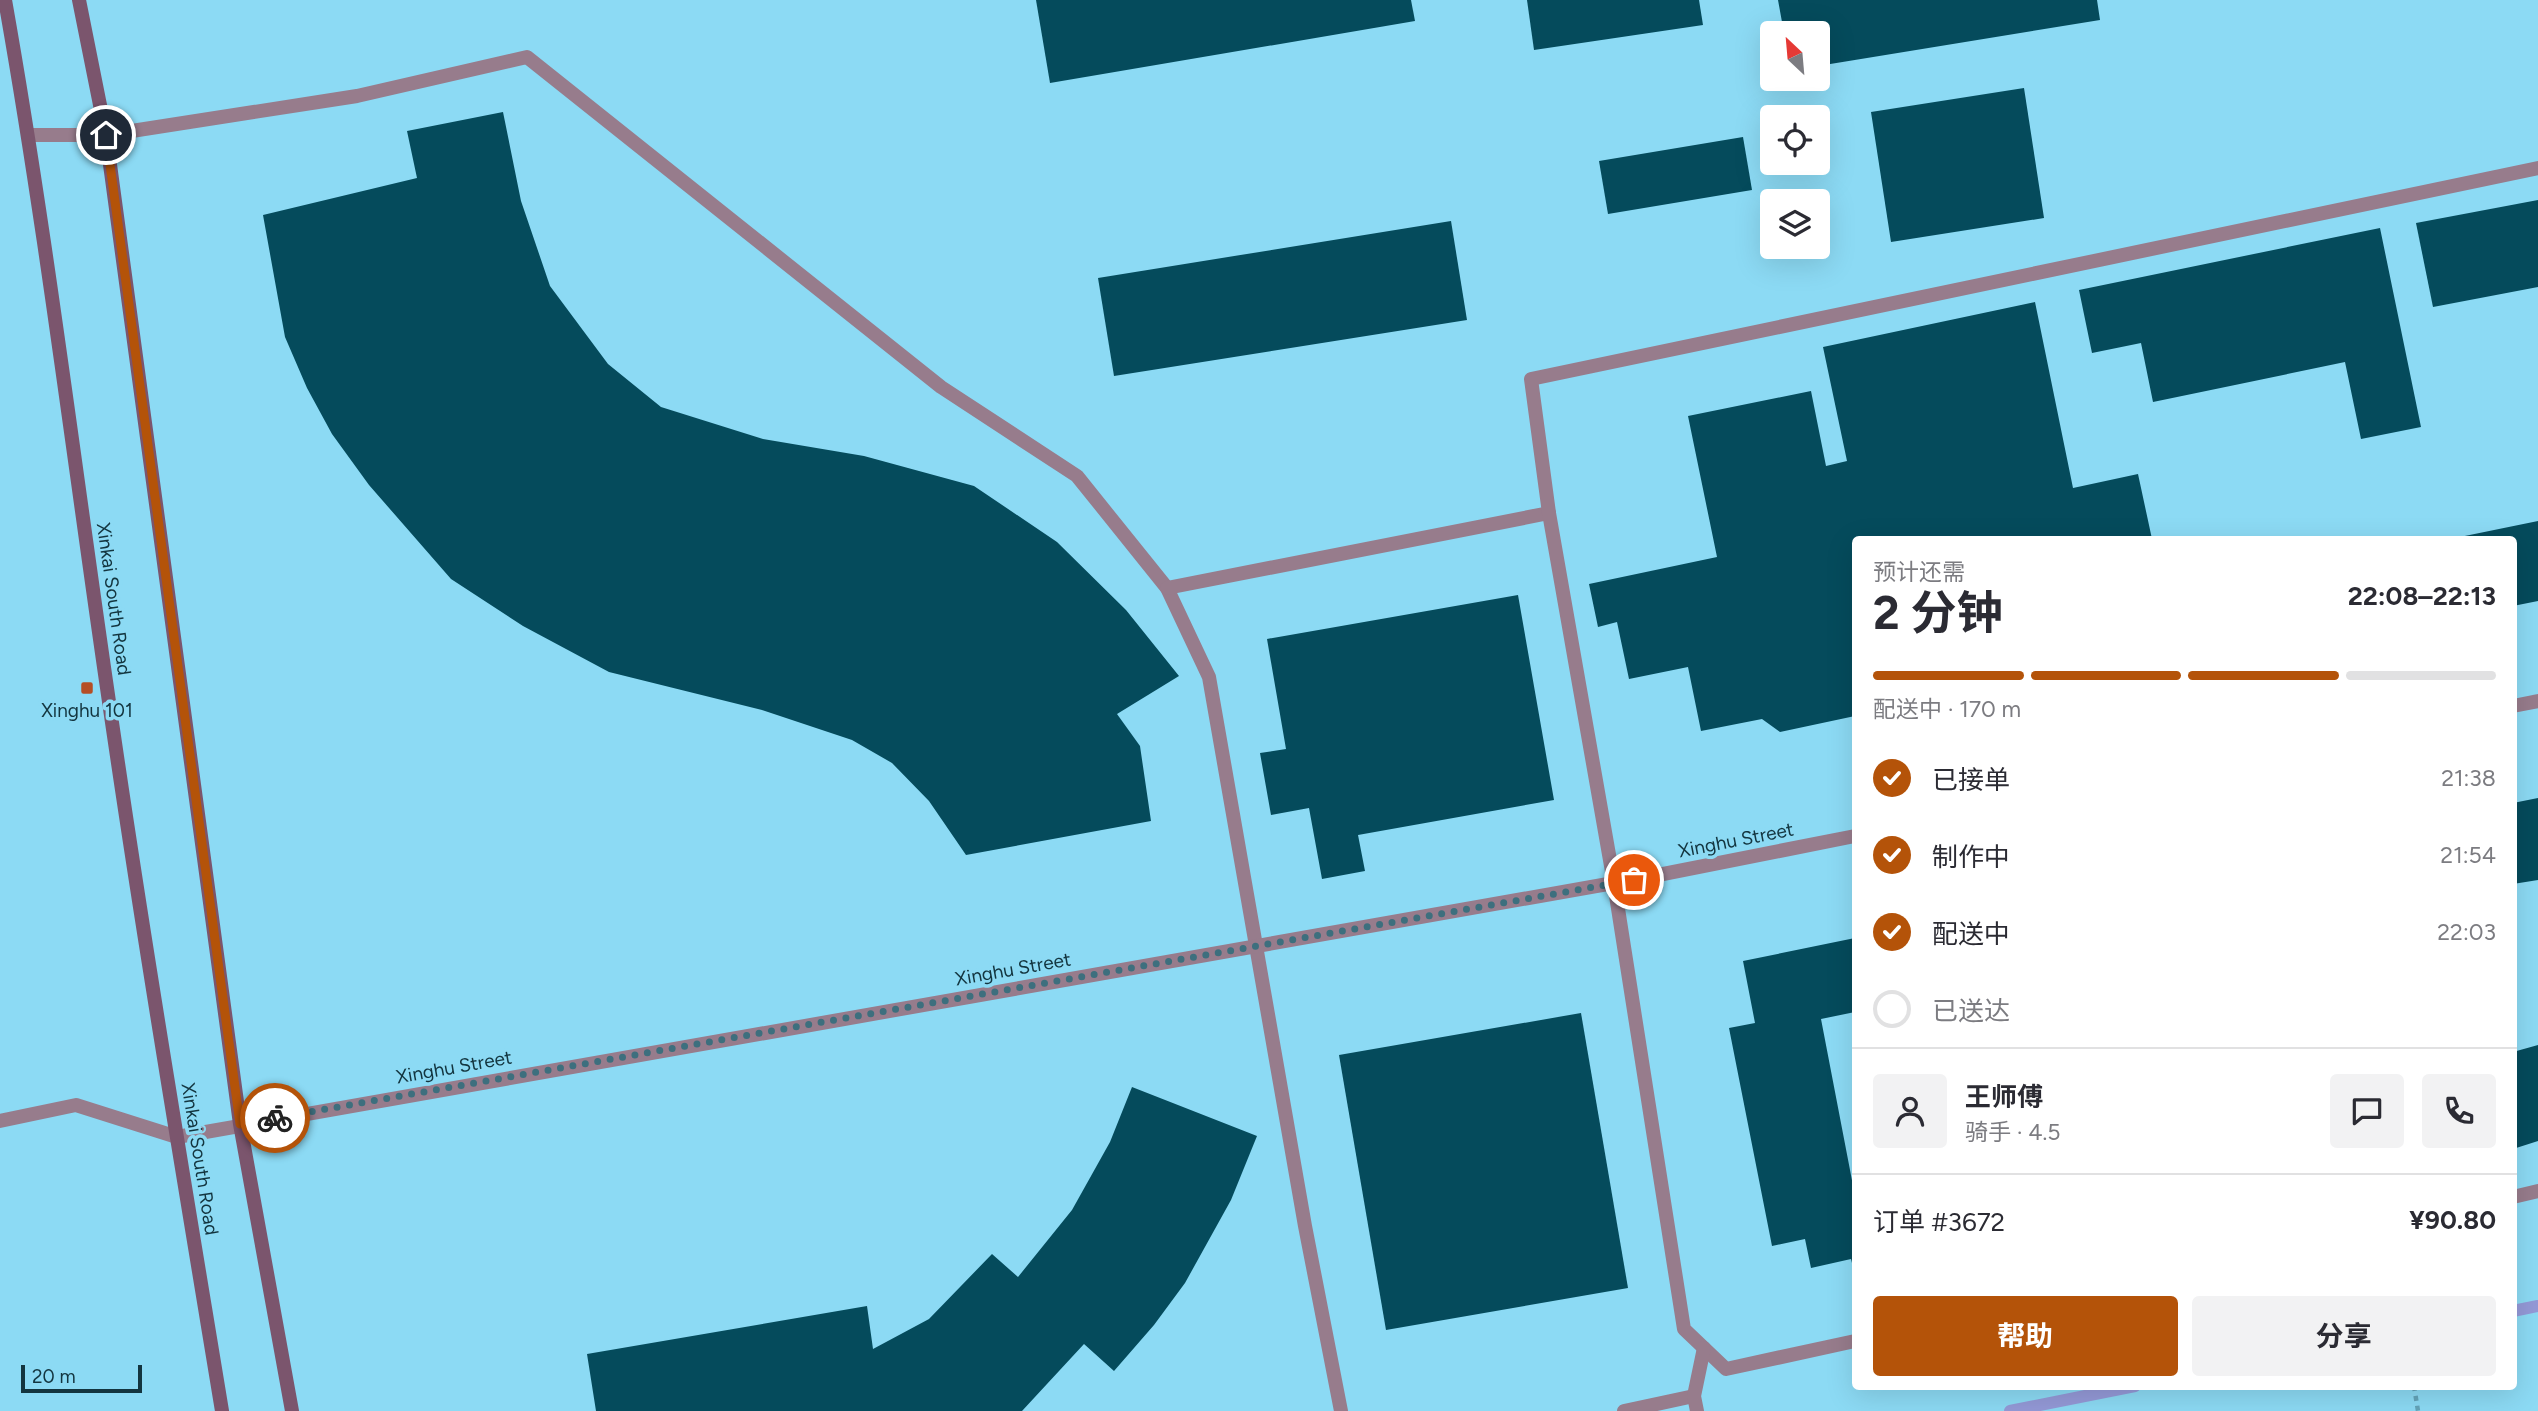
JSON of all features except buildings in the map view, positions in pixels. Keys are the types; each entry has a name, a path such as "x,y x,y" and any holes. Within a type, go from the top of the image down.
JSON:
{"main road":[{"name":"Xinkai South Road","path":"5,0 29,135 107,685 222,1411"},
{"path":"79,0 106,135 240,1124 292,1411"}],"street":[{"path":"29,135 106,135 357,96 527,57 941,387 1077,475 1167,588 1209,677 1305,1226 1341,1411"},
{"path":"1852,1342 1726,1369 1684,1329 1615,883 1549,513 1531,379 2538,168"},
{"path":"1167,588 1549,513"},
{"path":"2517,705 2538,701"},
{"name":"Xinghu Street","path":"177,1137 1615,883 1852,837"},
{"path":"0,1121 76,1105 177,1137"},
{"path":"2517,1196 2538,1191"},
{"path":"1698,1411 1694,1396 1704,1348"},
{"path":"1624,1411 1694,1396"}],"path":[{"path":"2415,1390 2418,1411"}],"waterway":[{"path":"2517,1310 2538,1306"},
{"path":"2010,1411 2115,1390"}],"way so far":[{"path":"275,1118 1634,880"}],"place":[{"name":"Xinghu 101","path":"87,688"}],"route":[{"path":"106,135 240,1124 275,1118"}]}
